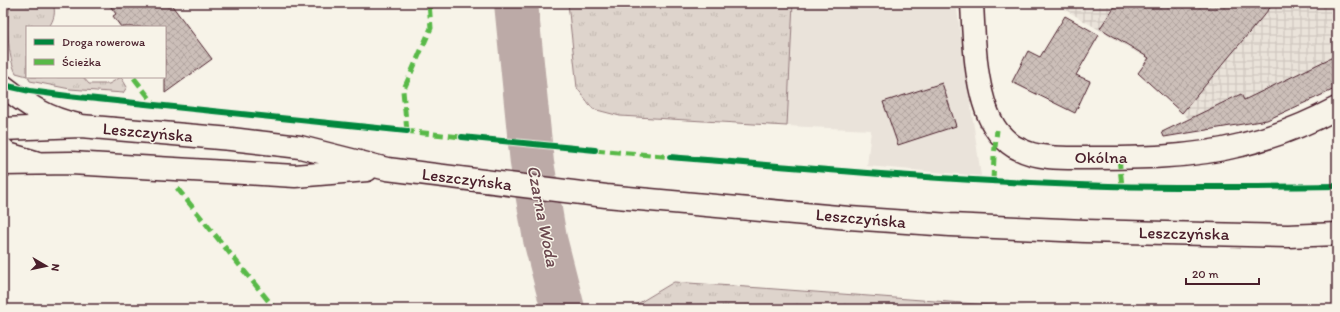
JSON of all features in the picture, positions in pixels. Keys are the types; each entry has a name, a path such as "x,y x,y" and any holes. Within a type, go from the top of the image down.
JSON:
{"main road":[{"name":"Okólna","path":"972,3 979,79 985,106 989,117 998,132 1019,150 1045,156 1076,158 1135,158 1225,149 1269,137 1337,108"},
{"path":"3,86 35,109 63,122 81,126"},
{"name":"Leszczyńska","path":"3,129 81,126 231,139 300,147 387,169 606,196 849,218 1085,231 1288,236 1337,234"},
{"path":"3,149 8,154 39,163"},
{"name":"Leszczyńska","path":"3,164 71,163 295,176 387,169"}],"shaded area":[{"path":"793,3 956,3 981,176 867,166 871,130 787,126"},
{"path":"1054,3 1337,3 1337,22 1333,27 1337,32 1337,88 1263,122 1202,131 1138,73 1148,59"}],"green space":[{"path":"11,3 53,3 54,16 50,26 26,26 26,76 16,73 13,66 8,38 9,10"},
{"path":"568,3 793,3 787,126 620,116 593,109 577,88"},
{"path":"28,78 84,78 89,84 109,84 122,78 127,87 123,93 70,89 30,81"},
{"path":"674,282 955,303 1049,309 629,309"}],"building":[{"path":"108,3 170,3 212,59 165,93 166,26 120,26 113,16 116,14"},
{"path":"1117,3 1274,3 1182,113 1138,73 1149,58 1100,28"},
{"path":"1065,16 1099,35 1076,75 1090,81 1075,113 1012,82 1028,51 1040,57"},
{"path":"1337,55 1337,88 1267,120 1164,137 1162,132 1241,94 1244,100"},
{"path":"942,83 956,126 898,145 883,102"}],"waterway":[{"name":"Czarna Woda","path":"516,3 532,163 545,239 563,309"}],"marked path":[{"path":"407,131 403,91 431,28 429,3"},
{"path":"134,78 155,105"},
{"path":"993,181 997,130"},
{"path":"404,131 462,137"},
{"path":"595,150 673,157"},
{"path":"1119,158 1122,186"},
{"path":"177,188 275,309"}],"cycle path":[{"path":"3,85 30,91 68,96 407,131"},
{"path":"462,137 595,150"},
{"path":"670,157 889,174 1054,184 1166,187 1337,186"}]}
